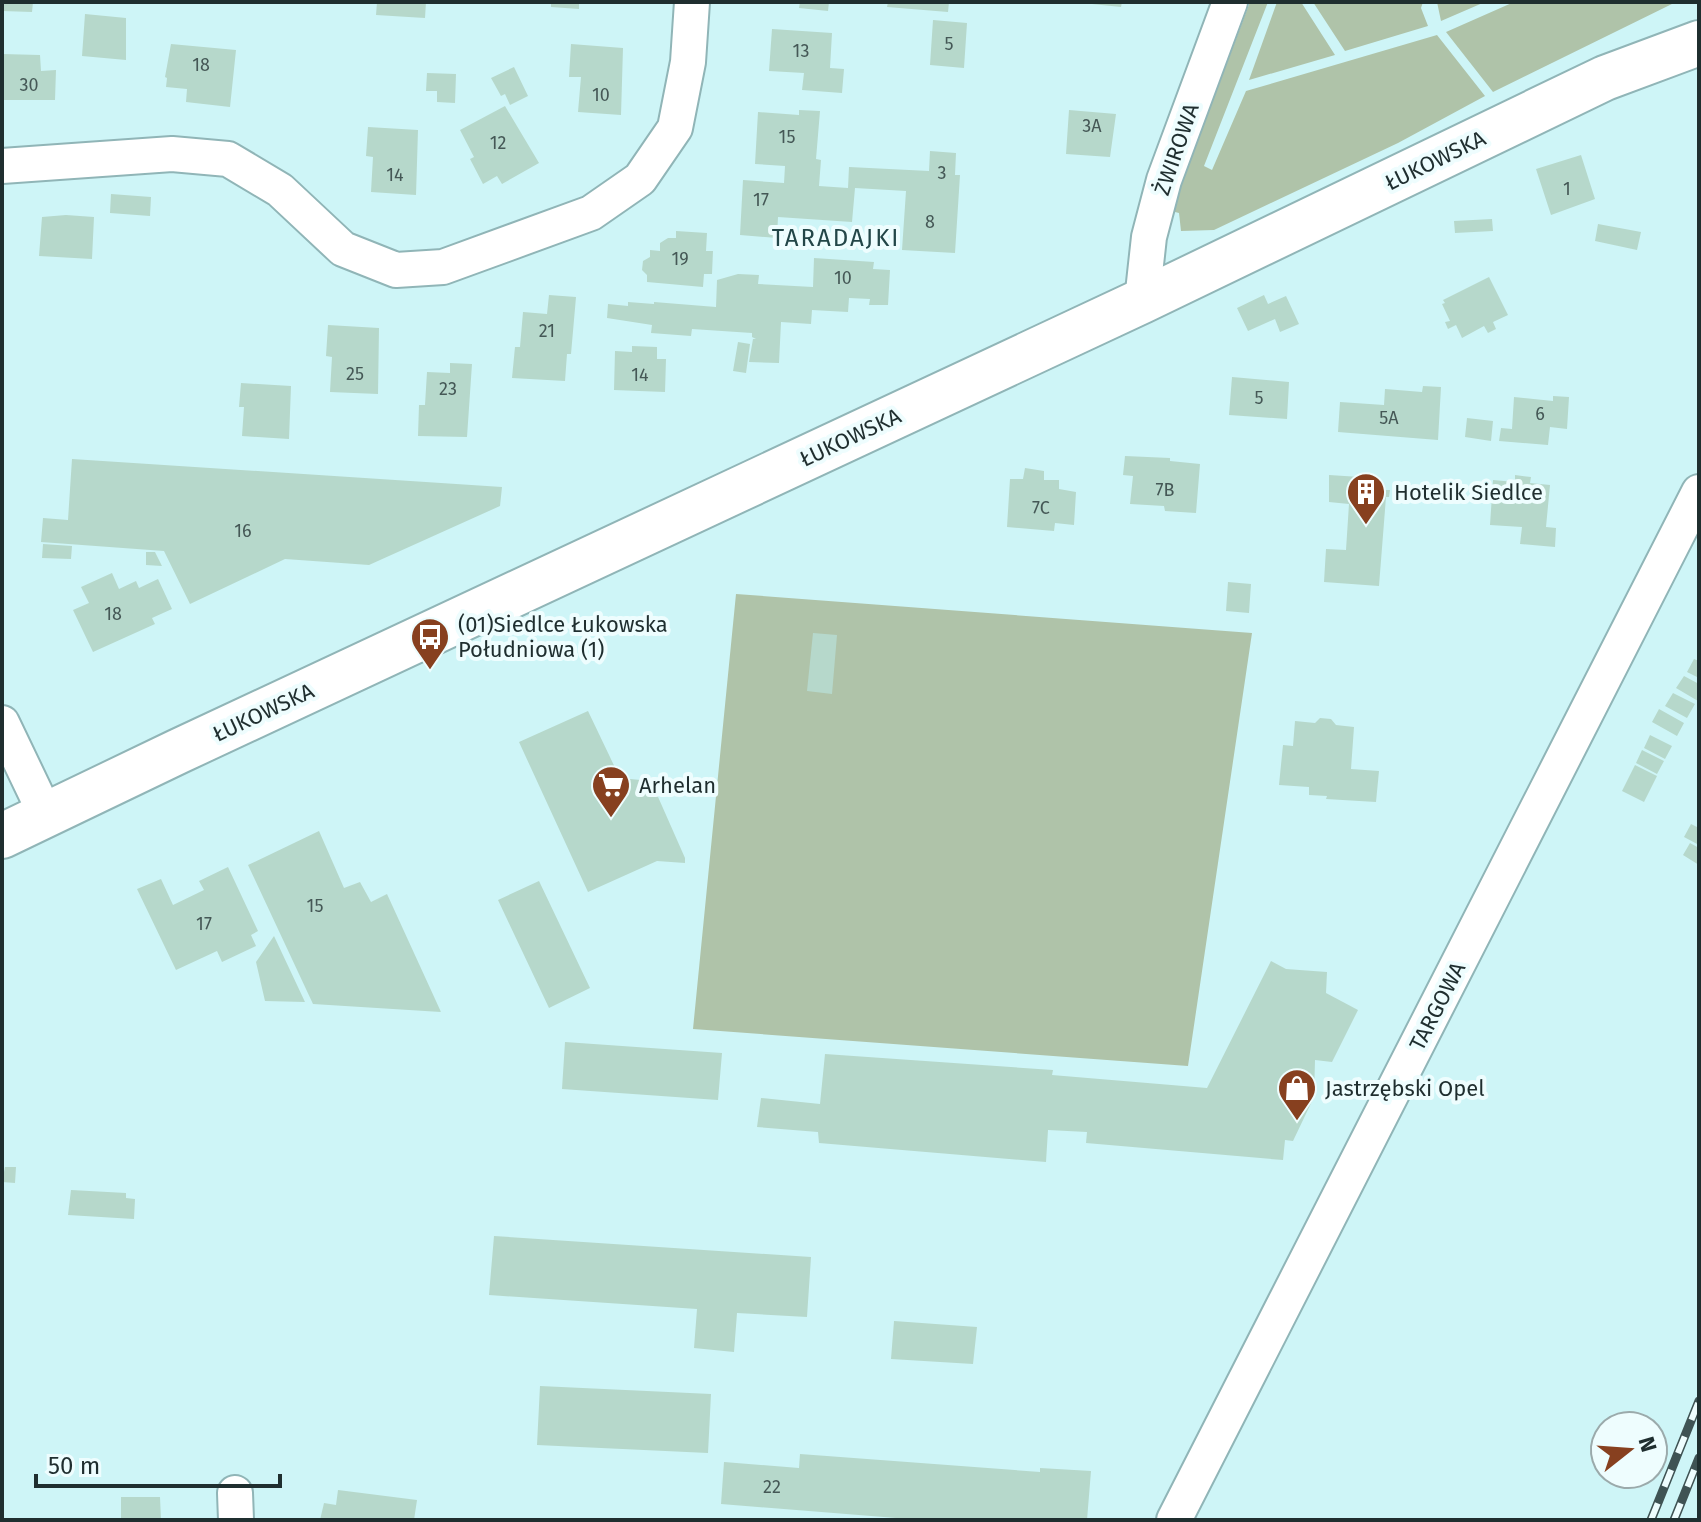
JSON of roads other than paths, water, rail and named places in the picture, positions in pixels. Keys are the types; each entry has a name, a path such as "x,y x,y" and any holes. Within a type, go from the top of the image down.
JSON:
{"main road":[{"name":"ŁUKOWSKA","path":"2,836 1142,301 1605,78 1692,49"}],"street":[{"path":"2,166 172,154 228,159 280,190 343,249 396,270 443,267 591,213 640,179 675,128 688,62 692,2"},
{"name":"ŻWIROWA","path":"1142,301 1149,237 1164,180 1230,2"},
{"name":"TARGOWA","path":"1174,1520 1699,492"},
{"path":"2,723 46,815"}],"railway":[{"path":"1651,1520 1699,1401"},
{"path":"1674,1520 1699,1458"}],"place":[{"name":"Hotelik Siedlce","path":"1366,526"},
{"name":"(01)Siedlce Łukowska Południowa (1)","path":"430,671"},
{"name":"Arhelan","path":"611,819"},
{"name":"Jastrzębski Opel","path":"1297,1122"}],"district":[{"name":"TARADAJKI","path":"836,238"}]}
